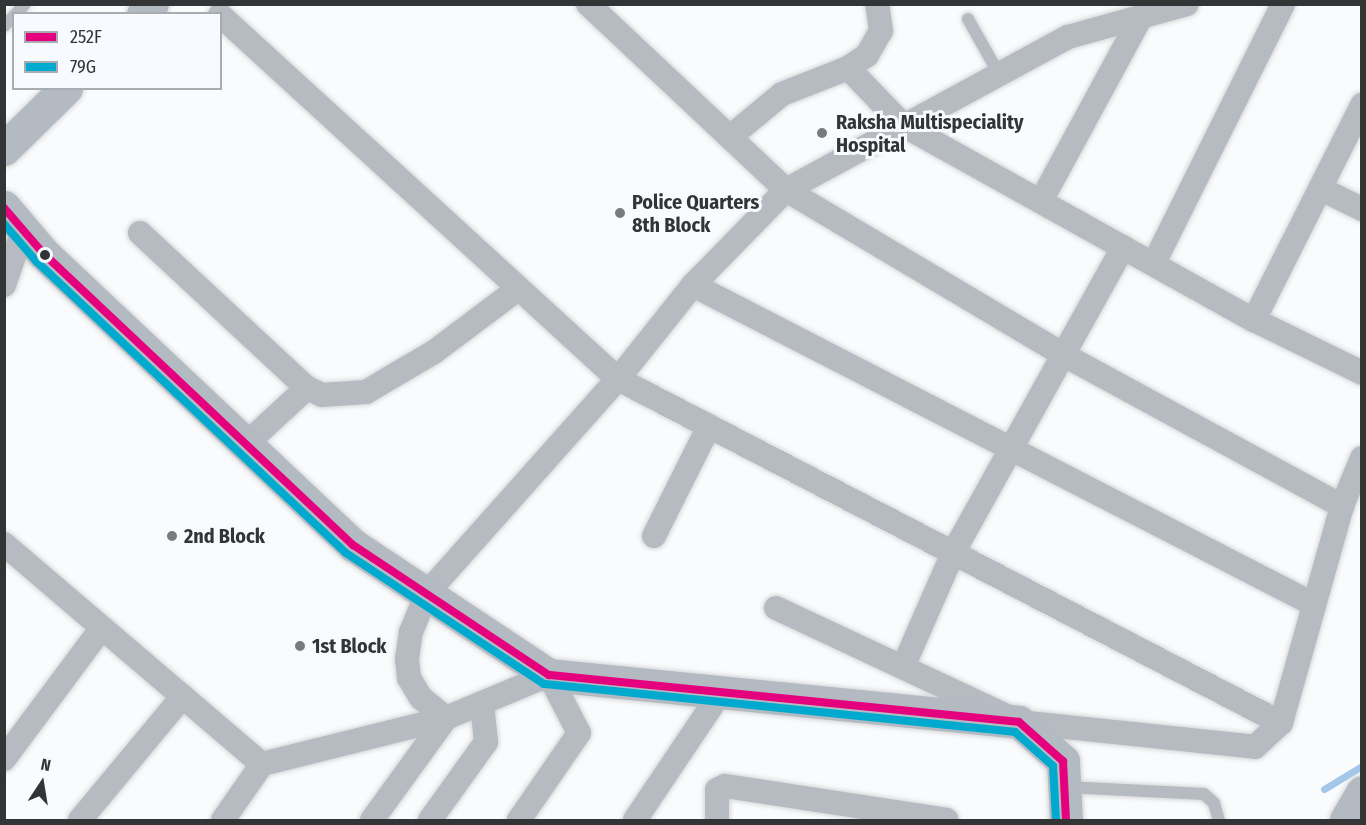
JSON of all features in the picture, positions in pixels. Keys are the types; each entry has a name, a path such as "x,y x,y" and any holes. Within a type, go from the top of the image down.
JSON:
{"street":[{"path":"588,4 786,190 1062,354 1342,506"},
{"path":"730,137 782,94 848,68 867,55 881,31 877,4"},
{"path":"446,718 421,698 409,678 407,659 411,632 427,593 618,379 693,285 786,190 1068,37 1187,4"},
{"path":"1154,263 1283,4"},
{"path":"222,16 618,379 1281,723"},
{"path":"1041,201 1141,17"},
{"path":"848,68 903,125 1254,320 1362,373"},
{"path":"4,125 40,90"},
{"path":"4,149 64,90"},
{"path":"1254,320 1362,105"},
{"path":"1321,189 1362,209"},
{"path":"4,285 14,218"},
{"path":"14,218 43,253 353,545 549,675 719,695 1019,722 1255,747 1281,723 1342,506 1362,458"},
{"path":"140,233 307,388 322,395 366,392 434,352 518,289"},
{"path":"903,668 953,554 1009,447 1124,247"},
{"path":"693,285 1313,604"},
{"path":"246,444 307,388"},
{"path":"654,536 709,426"},
{"path":"4,544 262,764"},
{"path":"776,608 1019,722 1063,761 1066,820"},
{"path":"4,759 101,629"},
{"path":"223,820 262,764 446,718 549,675"},
{"path":"519,820 579,733 549,675"},
{"path":"635,820 719,695"},
{"path":"80,820 183,696"},
{"path":"430,820 486,742 482,703"},
{"path":"372,820 446,718"},
{"path":"717,820 717,790 725,786 946,820"},
{"path":"1346,820 1362,792"}],"lane":[{"path":"968,19 999,74"},
{"path":"1064,787 1204,794 1214,802 1218,820"}],"waterway":[{"path":"1324,789 1362,766"}],"transit line":[{"name":"252F","path":"4,208 43,253 353,545 549,675 1019,722 1063,761 1066,820"},
{"name":"79G","path":"4,224 36,261 346,553 544,684 1015,732 1053,766 1056,820"}],"place":[{"name":"Raksha Multispeciality Hospital","path":"822,133"},
{"name":"Police Quarters 8th Block","path":"620,213"},
{"name":"2nd Block","path":"172,536"},
{"name":"1st Block","path":"300,646"}]}
